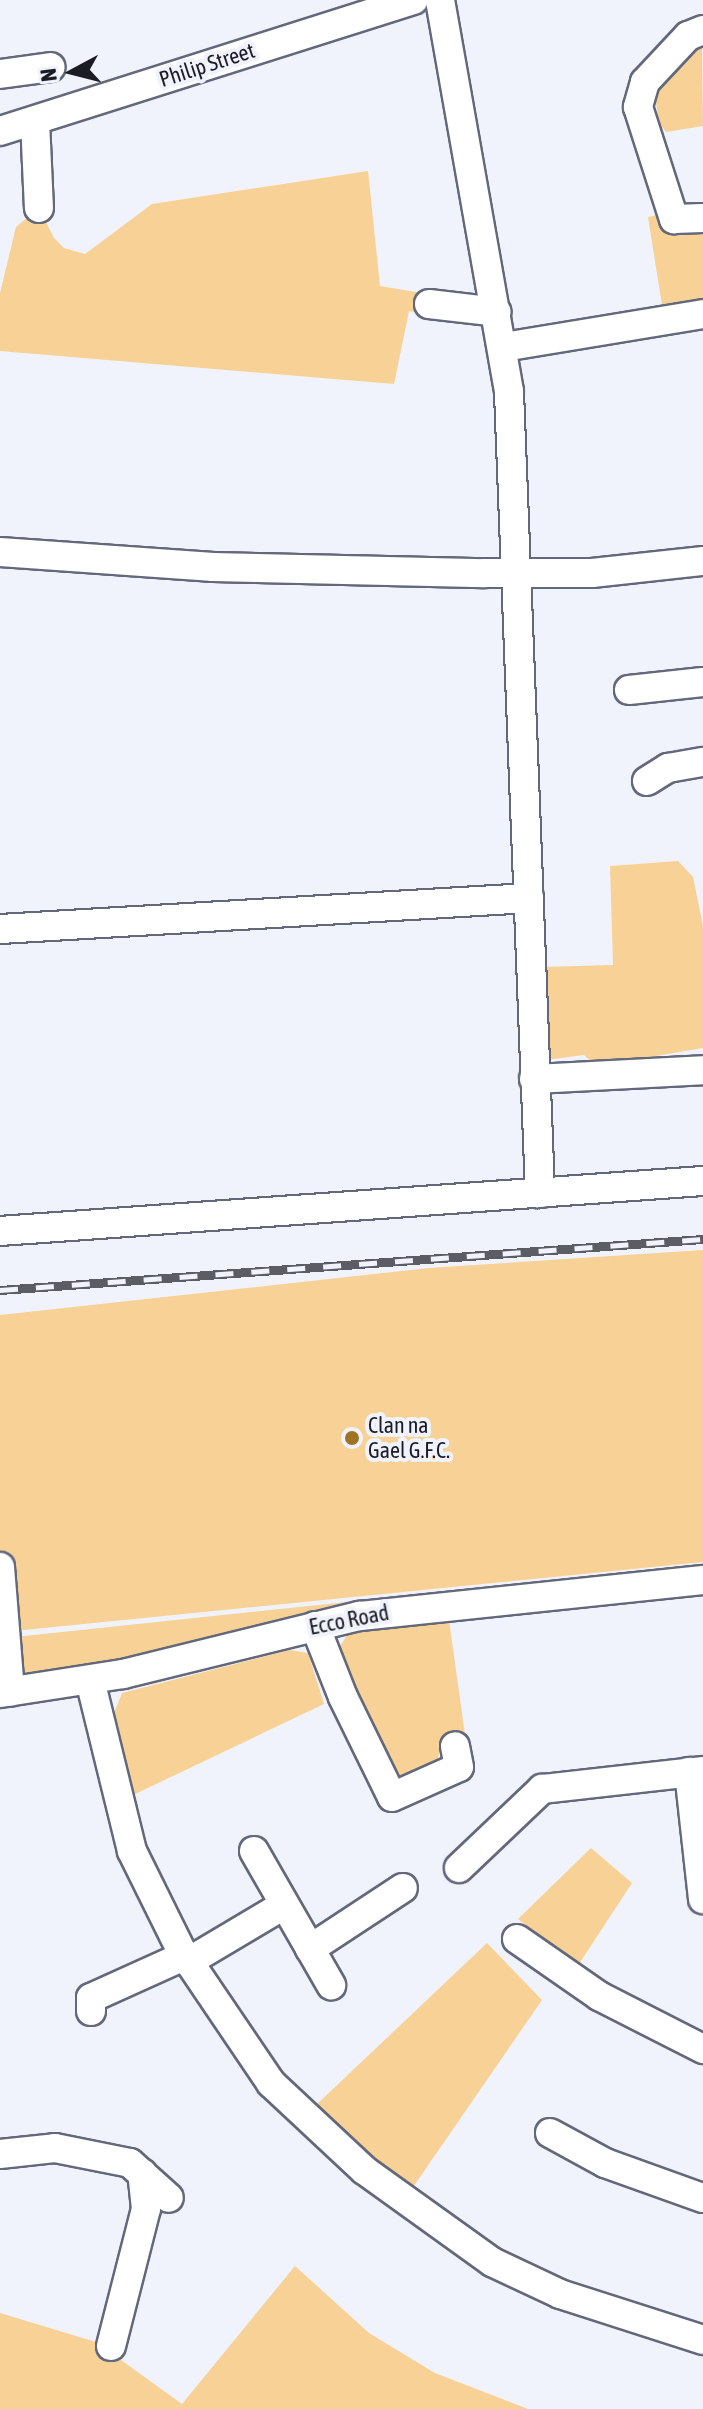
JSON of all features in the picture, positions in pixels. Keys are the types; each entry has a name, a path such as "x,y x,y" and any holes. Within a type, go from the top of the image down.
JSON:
{"street":[{"name":"Philip Street","path":"0,131 414,0"},
{"path":"440,0 504,347 540,1193"},
{"path":"703,30 688,36 645,82 638,107 674,219 703,218"},
{"path":"0,74 51,67"},
{"path":"35,121 39,208"},
{"path":"429,304 497,312"},
{"path":"504,347 703,314"},
{"path":"0,552 213,567 516,573 592,573 703,561"},
{"path":"629,690 703,682"},
{"path":"647,781 668,768 703,762"},
{"path":"0,929 529,898"},
{"path":"534,1079 703,1070"},
{"path":"0,1231 703,1181"},
{"path":"0,1567 5,1693"},
{"name":"Ecco Road","path":"5,1693 90,1680 315,1626 457,1602 703,1580"},
{"path":"315,1626 343,1697 392,1797 459,1767 455,1746"},
{"path":"90,1680 132,1851 186,1959 271,2083 364,2170 432,2223 492,2262 560,2294 703,2340"},
{"path":"459,1868 542,1789 696,1771 703,1899"},
{"path":"254,1851 331,1985"},
{"path":"310,1949 403,1888"},
{"path":"91,2011 91,1998 186,1959 284,1905"},
{"path":"517,1939 599,1996 703,2049"},
{"path":"550,2133 605,2163 703,2198"},
{"path":"0,2154 76,2150 130,2163 169,2198"},
{"path":"111,2346 146,2209 142,2173"}],"shaded area":[{"path":"702,45 703,126 666,132 659,123 655,95"},
{"path":"368,171 380,286 428,294 428,315 409,311 394,384 0,351 0,293 16,227 39,208 54,238 64,248 85,254 152,204"},
{"path":"658,215 703,225 703,300 662,305 648,217"},
{"path":"678,861 693,877 703,926 703,1048 596,1066 584,1055 546,1060 542,967 613,965 610,866"},
{"name":"Clan na Gael G.F.C.","path":"703,1250 703,1562 14,1631 15,1637 347,1602 109,1663 0,1676 0,1315 429,1268"},
{"path":"449,1620 465,1735 441,1740 437,1766 401,1781 393,1776 332,1658 350,1631"},
{"path":"290,1650 308,1653 324,1704 131,1796 112,1718 122,1693"},
{"path":"591,1848 632,1883 577,1967 518,1919"},
{"path":"487,1943 542,2000 409,2193 315,2106"},
{"path":"295,2266 369,2333 435,2373 528,2409 0,2409 0,2313 96,2342 182,2404"}],"railway":[{"path":"0,1290 703,1239"}],"place":[{"name":"Clan na Gael G.F.C.","path":"352,1438"}]}
